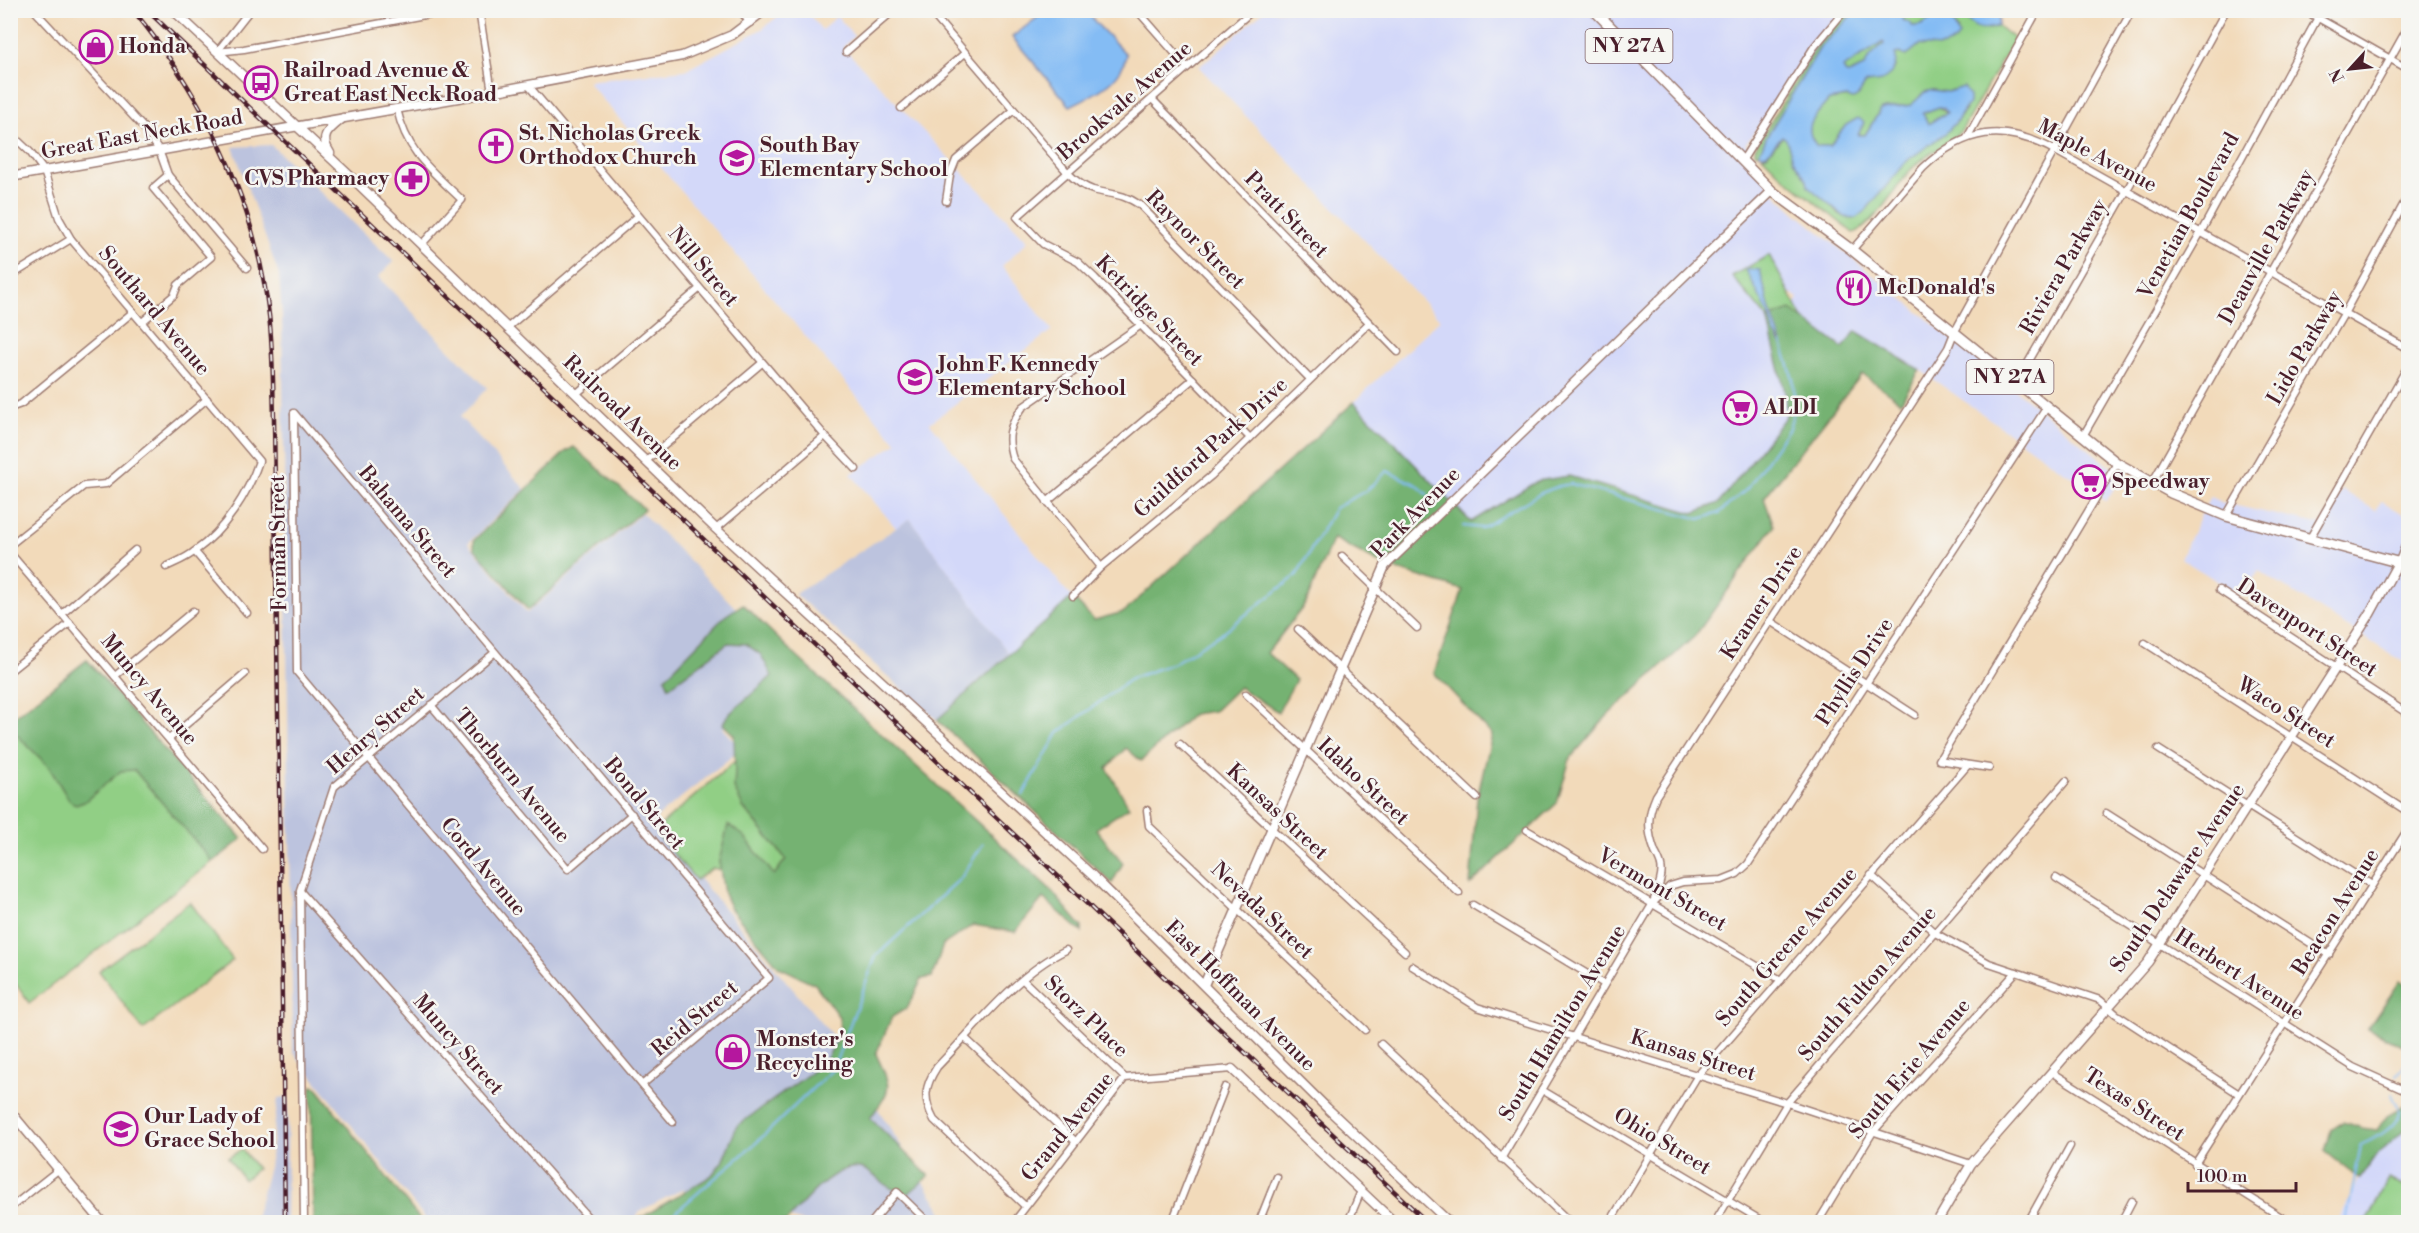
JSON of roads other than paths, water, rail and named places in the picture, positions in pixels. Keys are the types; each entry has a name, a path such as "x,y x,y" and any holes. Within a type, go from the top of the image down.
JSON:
{"main road":[{"name":"Railroad Avenue","path":"173,10 422,244 716,529 1006,796"},
{"name":"Great East Neck Road","path":"10,177 682,56 732,35 765,10"},
{"name":"NY 27A","path":"1594,10 1772,191 1852,250 2117,463 2171,494 2226,516 2409,565"},
{"path":"338,164 324,144 324,138 328,130 343,118"},
{"name":"Park Avenue","path":"1204,986 1385,566 1772,191"},
{"name":"South Delaware Avenue","path":"1937,1222 1971,1164 2148,962 2378,602 2399,561"},
{"name":"East Hoffman Avenue","path":"1006,796 1093,876 1328,1108 1449,1222"},
{"path":"1232,1069 1394,1222"},
{"path":"10,1111 102,1222"}],"street":[{"path":"34,10 144,128 159,150 168,175 247,268"},
{"path":"217,52 250,10"},
{"path":"217,52 244,49 451,10"},
{"path":"479,10 492,92"},
{"path":"740,10 750,23"},
{"path":"846,52 894,10"},
{"name":"Raynor Street","path":"929,10 1068,173 1080,184 1093,190 1126,196 1140,205 1310,379"},
{"path":"1137,10 1187,67"},
{"name":"Brookvale Avenue","path":"1017,217 1253,10"},
{"path":"1742,161 1814,47 1845,10"},
{"path":"1967,139 2038,10"},
{"name":"Kramer Drive","path":"1653,903 1661,876 1661,866 1648,824 1649,811 1656,796 1948,348 1954,333 2132,10"},
{"name":"Riviera Parkway","path":"2017,382 2127,190 2226,10"},
{"path":"2304,10 2409,69"},
{"name":"Venetian Boulevard","path":"2083,436 2201,232 2322,10"},
{"name":"Deauville Parkway","path":"2152,483 2409,27"},
{"path":"901,108 966,53"},
{"name":"Nill Street","path":"528,85 762,363 856,470"},
{"name":"Pratt Street","path":"1152,99 1398,352"},
{"path":"397,109 402,130 418,157 462,200 422,244"},
{"path":"946,201 950,175 956,160 1014,110"},
{"path":"10,133 30,152 44,171"},
{"name":"Maple Avenue","path":"1852,250 1923,168 1937,156 1967,139 1989,134 2015,134 2033,139 2054,150 2409,349"},
{"name":"Southard Avenue","path":"44,171 59,218 71,239 259,461 254,475 223,526 195,552"},
{"path":"142,322 174,295 178,285 211,256 153,188 168,175"},
{"name":"Lido Parkway","path":"2226,516 2345,312 2409,196"},
{"path":"507,328 638,216"},
{"name":"Ketridge Street","path":"1017,217 1043,244 1078,262 1095,278 1250,438"},
{"path":"10,273 14,274 71,239"},
{"path":"576,394 699,289"},
{"path":"10,408 21,404 133,312"},
{"name":"Guildford Park Drive","path":"1073,596 1101,567 1211,476 1369,322"},
{"path":"1101,567 1012,459 1008,444 1009,430 1023,407 1141,325"},
{"path":"646,460 762,363"},
{"path":"2310,538 2409,366"},
{"path":"1047,502 1193,379"},
{"path":"10,545 84,486 106,484 207,399"},
{"name":"Phyllis Drive","path":"1653,903 1670,886 1683,882 1722,880 1737,874 1748,864 2047,407"},
{"name":"Bahama Street","path":"294,413 494,652"},
{"name":"Forman Street","path":"294,413 297,672"},
{"path":"716,529 825,436"},
{"path":"1989,768 1940,760 2117,463"},
{"path":"2399,561 2409,538"},
{"path":"62,614 135,550"},
{"path":"166,567 195,552 247,613"},
{"name":"Muncy Avenue","path":"10,553 262,849"},
{"path":"1342,556 1417,627"},
{"name":"Davenport Street","path":"2219,590 2409,714"},
{"path":"115,676 193,611"},
{"path":"1770,621 1915,715"},
{"path":"10,671 70,623"},
{"path":"1299,629 1478,798"},
{"name":"Waco Street","path":"2145,643 2409,812"},
{"name":"Henry Street","path":"304,1222 300,890 334,787 494,652"},
{"name":"Bond Street","path":"494,652 769,978"},
{"name":"Cord Avenue","path":"297,672 673,1122"},
{"path":"169,739 245,674"},
{"name":"Idaho Street","path":"1246,694 1459,893"},
{"name":"Thorburn Avenue","path":"431,705 568,868 632,814"},
{"name":"Kansas Street","path":"1180,744 1405,952"},
{"path":"2158,748 2372,885"},
{"name":"South Greene Avenue","path":"1610,1222 1698,1075 1967,766"},
{"name":"South Fulton Avenue","path":"1715,1222 1787,1103 2066,781"},
{"name":"Nevada Street","path":"1147,810 1149,826 1365,1030"},
{"path":"2106,813 2329,955"},
{"name":"Beacon Avenue","path":"2195,1164 2409,829"},
{"name":"Vermont Street","path":"1527,830 1781,980"},
{"path":"1871,875 1935,933 1989,963 2100,1000 2109,1009 2240,1094"},
{"name":"Herbert Avenue","path":"2056,878 2353,1067 2409,1092"},
{"name":"Muncy Street","path":"300,890 592,1222"},
{"name":"South Hamilton Avenue","path":"1502,1160 1653,903"},
{"path":"1473,905 1604,984"},
{"path":"1025,1206 934,1120 927,1106 926,1092 929,1079 937,1067 965,1038 1023,980 1051,957 1066,950"},
{"name":"Kansas Street","path":"1412,966 1477,1007 1787,1103 1971,1164"},
{"name":"South Erie Avenue","path":"1818,1222 1873,1132 2016,972"},
{"name":"Reid Street","path":"643,1084 769,978"},
{"name":"Storz Place","path":"1023,980 1125,1078"},
{"path":"965,1038 1075,1141"},
{"path":"1381,1044 1570,1222"},
{"name":"Grand Avenue","path":"1014,1222 1125,1078 1232,1069"},
{"name":"Texas Street","path":"2052,1072 2289,1222"},
{"path":"1172,1222 1225,1087"},
{"name":"Ohio Street","path":"1542,1090 1764,1222"},
{"path":"2028,1222 2070,1146"},
{"path":"10,1208 58,1170"},
{"path":"1260,1222 1277,1177"},
{"path":"1348,1222 1360,1191"},
{"path":"872,1222 897,1192 928,1222"},
{"path":"2121,1222 2132,1201"}],"water":[{"path":"1857,10 1905,11 1903,20 1911,23 1912,26 1924,23 1942,12 1951,19 1959,36 1946,46 1919,45 1906,56 1895,54 1895,65 1885,79 1866,83 1857,97 1853,99 1847,97 1829,100 1812,122 1810,133 1817,146 1830,146 1846,125 1858,118 1864,122 1858,135 1865,135 1881,109 1911,105 1925,92 1933,90 1947,92 1964,87 1969,96 1969,103 1947,132 1908,160 1866,210 1856,218 1845,217 1808,186 1807,180 1793,160 1786,139 1782,136 1766,155 1759,153 1821,46","holes":["1883,42 1884,44 1869,58 1864,67 1849,74 1845,72 1843,68","1939,107 1944,108 1947,113 1928,124 1923,113"]},
{"path":"1046,11 1088,11 1095,22 1126,54 1124,64 1113,80 1097,92 1070,106 1012,37"},
{"path":"1961,11 2000,12 1998,26 1986,29 1976,27"},
{"path":"1746,270 1760,270 1769,307 1783,346 1774,333 1768,313"}],"waterway":[{"path":"1463,526 1482,528 1539,494 1571,484 1700,519 1719,513 1747,489 1789,428 1795,408 1793,379 1782,343"},
{"path":"1023,795 1058,733 1132,678 1174,663 1222,633 1296,576 1335,508 1367,490 1387,471 1417,485 1428,495"},
{"path":"664,1222 757,1142 833,1069 876,956 961,878 983,844"},
{"path":"2396,1075 2408,1061"},
{"path":"2346,1222 2361,1145 2390,1128 2398,1117 2399,1110 2392,1094"}],"railway":[{"path":"133,10 183,79 223,153 252,231 269,315 274,419 285,1222"},
{"path":"147,10 1163,976 1427,1222"}],"place":[{"name":"Honda","path":"96,47"},
{"name":"Railroad Avenue & Great East Neck Road","path":"261,83"},
{"name":"St. Nicholas Greek Orthodox Church","path":"496,146"},
{"name":"South Bay Elementary School","path":"737,158"},
{"name":"CVS Pharmacy","path":"412,179"},
{"name":"McDonald's","path":"1854,288"},
{"name":"John F. Kennedy Elementary School","path":"915,377"},
{"name":"ALDI","path":"1740,408"},
{"name":"Speedway","path":"2089,482"},
{"name":"Monster's Recycling","path":"733,1052"},
{"name":"Our Lady of Grace School","path":"121,1129"}]}
